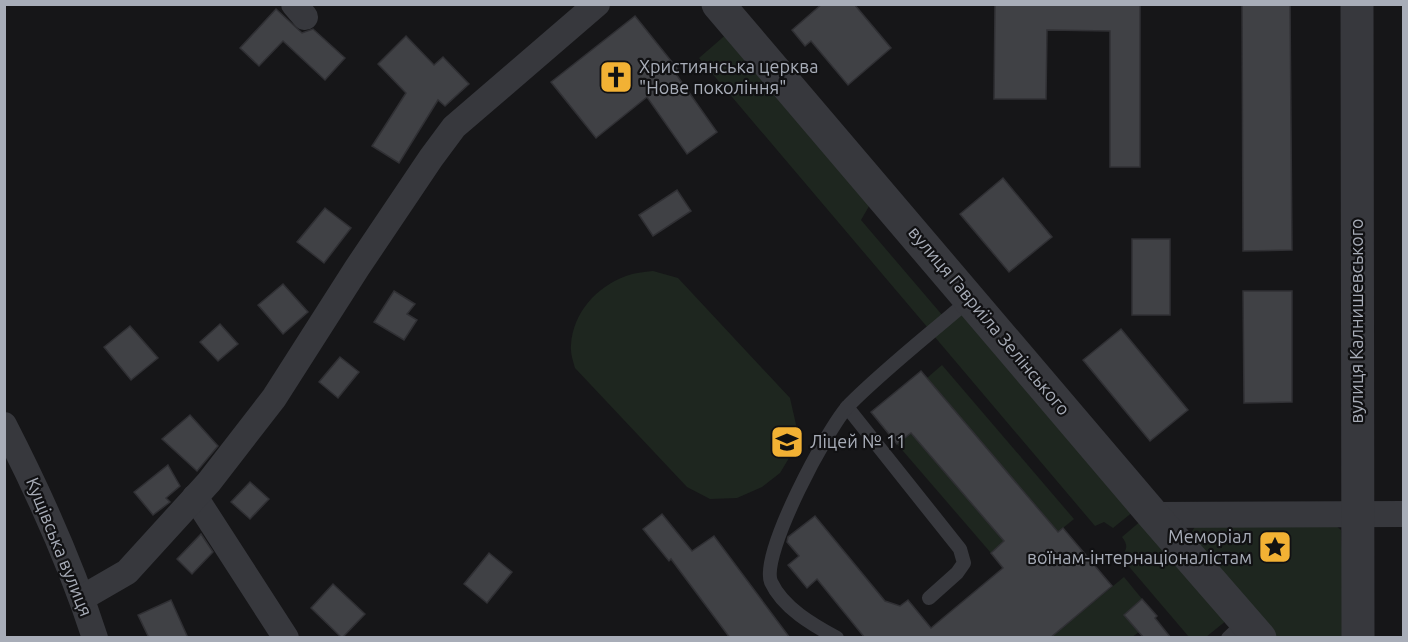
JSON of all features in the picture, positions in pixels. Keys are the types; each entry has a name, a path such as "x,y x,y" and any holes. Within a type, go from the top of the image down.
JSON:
{"street":[{"path":"82,598 127,572 195,497 274,398 357,268 454,127 597,4"},
{"name":"вулиця Гавриїла Зелінського","path":"718,4 1153,515 1245,632"},
{"name":"вулиця Калнишевського","path":"1357,4 1358,638"},
{"name":"Кущівська вулиця","path":"4,425 27,470 82,598 95,638"},
{"path":"195,497 286,638"},
{"path":"1153,515 1404,514"}],"lane":[{"path":"837,638 799,615 771,581 770,560 784,519 817,456 847,407 970,299"},
{"path":"847,407 960,549 964,563 957,573 929,598"}],"shaded area":[{"path":"729,32 872,201 861,220 943,316 928,328 699,58"},
{"path":"653,271 678,278 790,398 797,429 792,453 780,473 762,487 737,498 710,499 687,487 575,368 571,351 573,333 581,312 588,303 596,294 615,281 632,274"},
{"path":"964,310 1134,511 1113,528 1104,522 1095,526 934,336"},
{"path":"942,365 1074,519 1058,532 927,378"},
{"path":"911,433 1004,541 991,553 897,444"},
{"path":"1142,520 1227,620 1206,637 1189,637 1120,556 1125,552 1126,547 1122,537"},
{"path":"1333,523 1341,530 1346,637 1273,637 1190,543 1191,533 1196,525"},
{"path":"1124,577 1142,599 1124,615 1139,632 1132,637 1050,638"}],"building":[{"path":"822,4 854,4 891,48 848,85 811,41 805,46 792,30"},
{"path":"995,4 1140,4 1140,167 1110,167 1110,31 1047,30 1046,99 994,99"},
{"path":"1242,4 1290,4 1292,250 1243,251"},
{"path":"276,9 302,33 313,29 345,58 325,80 283,41 259,66 240,48"},
{"name":"Християнська церква \"Нове покоління\"","path":"635,16 680,72 676,74 717,132 687,154 647,97 596,138 551,82"},
{"path":"406,36 434,65 443,57 469,84 445,106 438,100 399,163 372,146 406,93 378,64"},
{"path":"1003,178 1052,237 1009,272 960,214"},
{"path":"677,190 691,211 653,236 639,215"},
{"path":"325,208 351,228 324,263 297,242"},
{"path":"1132,239 1170,239 1170,315 1132,315"},
{"path":"283,284 308,312 283,334 258,305"},
{"path":"394,291 415,304 407,314 417,320 404,340 374,322"},
{"path":"1243,291 1292,291 1292,402 1244,403"},
{"path":"220,324 238,344 218,361 200,342"},
{"path":"130,326 158,358 131,380 104,347"},
{"path":"1121,329 1188,410 1150,441 1083,360"},
{"path":"340,357 359,372 338,398 319,382"},
{"path":"921,371 1058,532 1063,528 1112,586 1050,638 865,638 817,579 807,588 788,565 799,556 787,542 788,537 815,516 885,601 900,606 908,600 931,628 1003,568 991,553 1004,541 911,433 897,444 871,412"},
{"path":"190,415 218,446 197,471 162,439"},
{"path":"168,465 180,486 166,498 170,502 153,515 134,492"},
{"path":"250,482 269,499 250,519 231,502"},
{"path":"662,514 692,551 714,536 790,638 730,638 671,559 669,561 643,529"},
{"path":"201,534 213,552 192,574 177,559"},
{"path":"489,553 512,572 487,603 464,584"},
{"path":"333,584 365,614 342,638 311,608"},
{"path":"1142,599 1157,616 1155,618 1171,638 1144,638 1124,615"},
{"path":"171,600 188,638 149,638 138,615"}],"place":[{"name":"Християнська церква \"Нове покоління\"","path":"616,77"},
{"name":"Ліцей № 11","path":"787,442"},
{"name":"Меморіал воїнам-інтернаціоналістам","path":"1275,547"}]}
